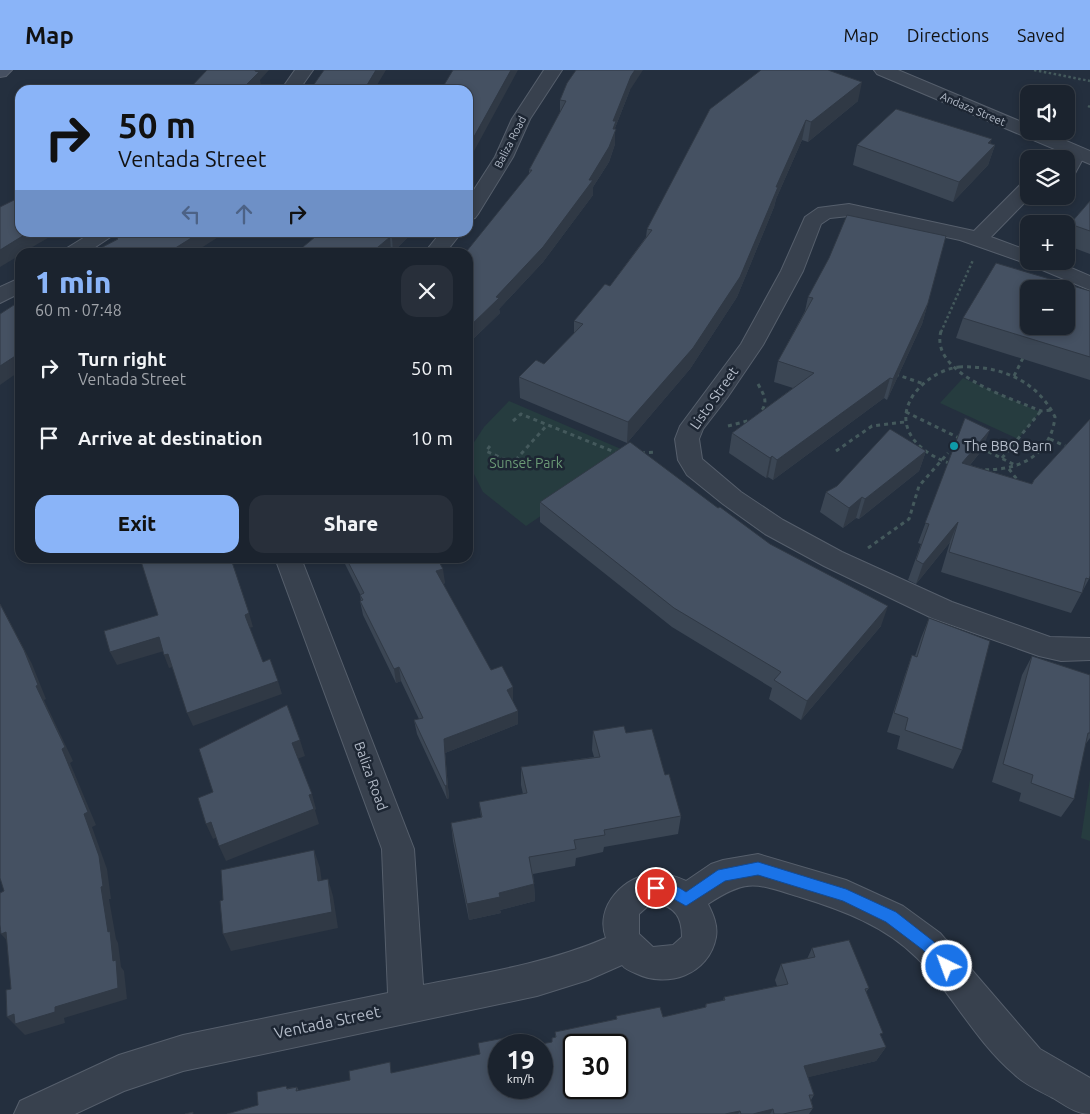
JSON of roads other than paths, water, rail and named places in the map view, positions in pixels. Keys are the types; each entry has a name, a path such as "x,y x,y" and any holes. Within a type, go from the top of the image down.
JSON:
{"street":[{"path":"294,85 304,70"},
{"name":"Baliza Road","path":"473,206 504,157 521,119 553,70"},
{"name":"Andaza Street","path":"883,70 1077,157"},
{"path":"984,246 1020,200"},
{"path":"984,246 1032,205"},
{"name":"Listo Street","path":"1020,256 984,246 925,224 849,210 832,210 816,216 805,234 792,271 752,345 719,393 692,426 687,439 688,452 696,469 732,498 774,526 879,582 942,610 1049,648 1061,650 1090,649"},
{"path":"81,248 100,237"},
{"path":"438,248 448,237"},
{"path":"1057,270 1090,284"},
{"path":"0,296 15,287"},
{"name":"Baliza Road","path":"290,563 368,765 398,849 406,1005"},
{"path":"686,900 722,875 758,869 846,896 891,917 928,945 956,976 989,1020 1027,1062 1090,1099"},
{"path":"664,888 686,900 697,914 700,930 696,946 685,958 668,964 651,963 634,954 627,946 621,932 620,916 627,902 633,896 647,889 664,888"},
{"name":"Ventada Street","path":"33,1114 119,1074 183,1052 537,979 588,963 627,946"}],"place":[{"name":"The BBQ Barn","path":"954,446"}],"park label":[{"name":"Sunset Park","path":"526,463"}]}
